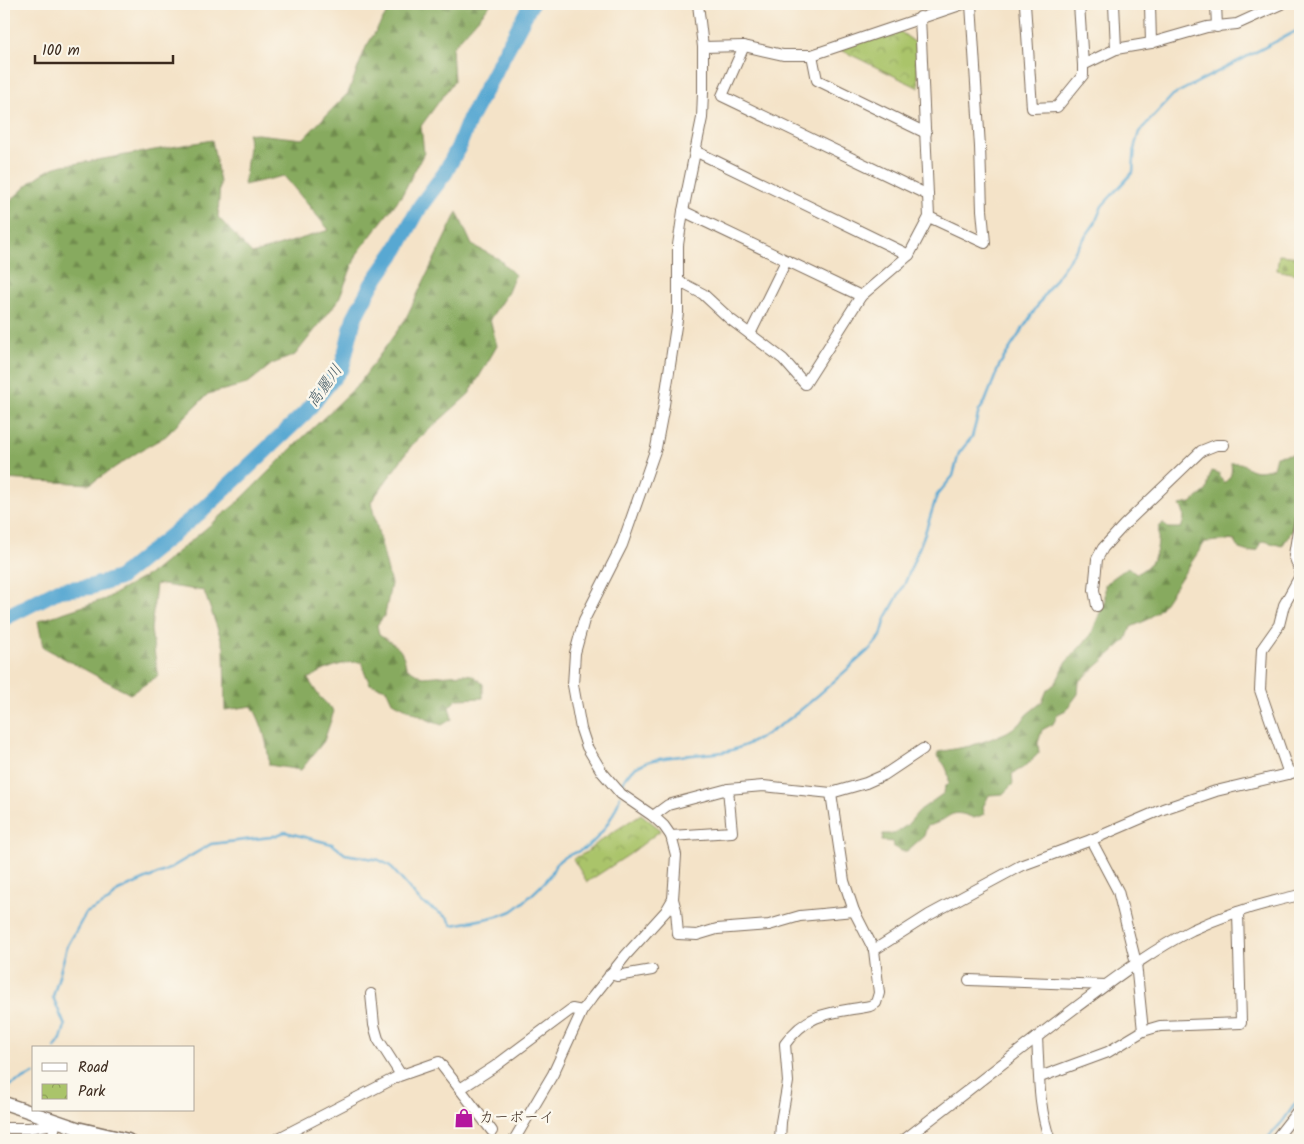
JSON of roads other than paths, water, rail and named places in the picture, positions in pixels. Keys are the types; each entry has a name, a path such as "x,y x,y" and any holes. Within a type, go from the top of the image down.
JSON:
{"main road":[{"path":"4,1103 94,1136 128,1140"}],"street":[{"path":"698,4 703,47 702,118 678,245 678,314 656,448 622,545 584,620 575,653 573,685 581,729 587,747 602,772 621,794 653,816 671,836 676,855 673,899 678,934 697,935 717,929 769,925 800,916 854,911"},
{"path":"703,47 744,46 783,55 812,55 963,4"},
{"path":"929,217 986,243 982,210 971,4"},
{"path":"1025,4 1032,108 1057,107 1083,75 1079,4"},
{"path":"1114,4 1116,49"},
{"path":"1150,4 1151,43"},
{"path":"1216,4 1216,27"},
{"path":"1083,65 1116,49 1151,43 1198,30 1237,24 1281,4"},
{"path":"678,281 703,294 730,320 783,359 805,384 861,296 909,255 929,217 920,17"},
{"path":"744,46 722,96 928,195"},
{"path":"812,55 817,80 926,133"},
{"path":"695,151 909,255"},
{"path":"683,211 861,296"},
{"path":"750,334 786,261"},
{"path":"1097,606 1094,590 1097,559 1104,548 1124,525 1201,451 1216,445 1224,445"},
{"path":"1289,774 1260,690 1262,650 1279,625 1284,604 1299,578 1300,572 1294,555 1300,518"},
{"path":"653,816 668,805 728,789 763,786 831,793 866,783 884,775 923,749"},
{"path":"874,950 929,915 1020,866 1091,840 1163,808 1216,791 1300,771"},
{"path":"671,836 732,832 728,789"},
{"path":"780,1140 788,1082 785,1044 797,1030 823,1014 870,1006 876,1003 879,993 874,950 854,911 844,881 831,793"},
{"path":"1091,840 1118,891 1136,963 1143,1031"},
{"path":"904,1140 1037,1036 1136,963 1192,930 1238,912 1300,895"},
{"path":"514,1140 553,1074 582,1011 610,974 666,911 673,899"},
{"path":"1040,1077 1108,1052 1143,1031 1160,1026 1241,1023 1238,912"},
{"path":"610,974 617,976 652,970"},
{"path":"969,980 1106,985"},
{"path":"371,994 374,1025 378,1039 401,1075"},
{"path":"460,1089 488,1071 572,1009 582,1011"},
{"path":"1037,1036 1046,1129 1050,1140"},
{"path":"275,1140 401,1075 439,1062 492,1131"},
{"path":"1275,1140 1300,1108"},
{"path":"4,1128 29,1128 57,1123 52,1140"}],"waterway":[{"name":"高麗川","path":"4,618 59,590 90,587 119,578 205,508 305,413 342,367 354,318 372,284 396,250 421,205 445,173 470,118 531,4"},
{"path":"621,791 624,780 632,770 643,764 656,759 728,751 746,745 765,735 803,708 870,649 881,636 886,618 905,583 925,533 937,495 953,476 959,453 972,437 979,411 985,402 1000,364 1049,288 1095,223 1102,206 1133,172 1135,145 1139,132 1173,95 1300,29"},
{"path":"56,1046 65,1026 53,997 67,947 86,913 109,901 118,891 167,870 211,844 271,837 285,832 332,844 345,854 379,860 389,865 421,902 448,918 452,925 498,916 515,909 546,880 559,861 587,847 598,837 611,817 620,796"},
{"path":"4,1088 32,1075"},
{"path":"1266,1140 1283,1121 1300,1097"}],"place":[{"name":"カーボーイ","path":"464,1118"}]}
